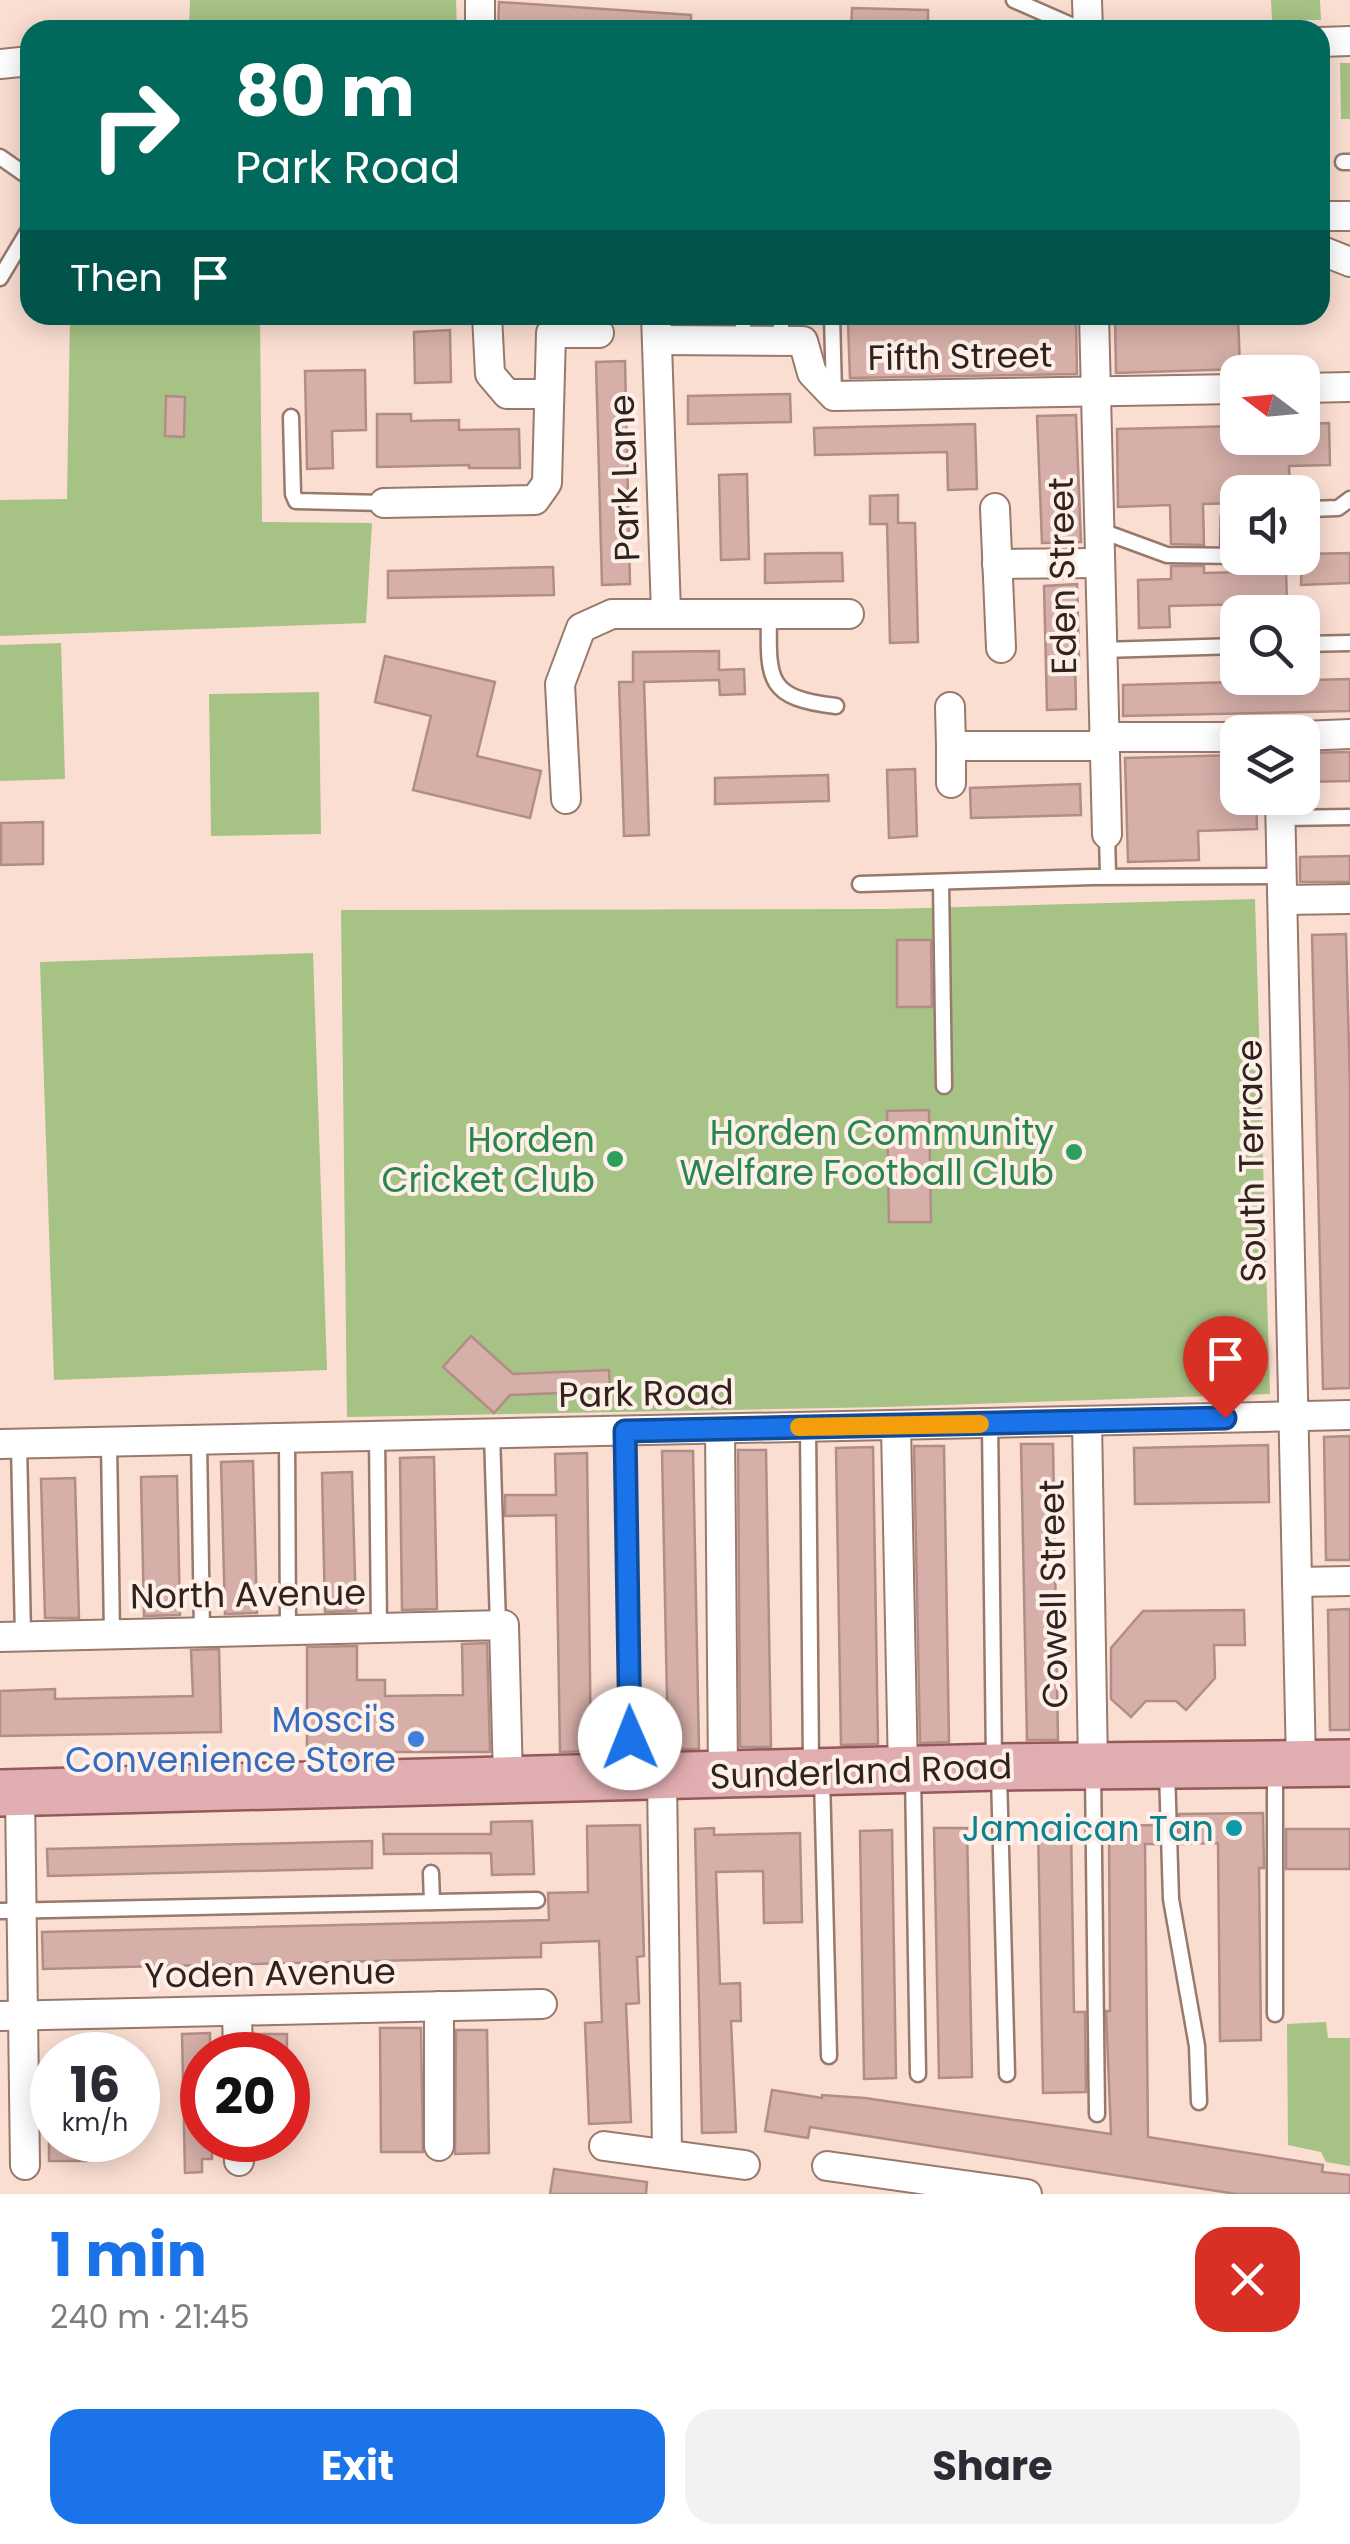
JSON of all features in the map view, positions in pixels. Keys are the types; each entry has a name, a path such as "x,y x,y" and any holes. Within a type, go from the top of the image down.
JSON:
{"main road":[{"name":"Sunderland Road","path":"10,1793 996,1767 1350,1763"}],"street":[{"path":"488,325 490,374 507,394 547,394"},
{"name":"Eden Street","path":"1094,325 1107,834"},
{"name":"Fifth Street","path":"657,328 781,328 803,341 812,372 834,396 1220,389"},
{"name":"Park Lane","path":"657,328 666,613"},
{"path":"384,503 535,500 546,483 551,333 599,333"},
{"path":"1320,388 1350,387"},
{"path":"995,508 1001,648"},
{"path":"998,564 1099,563"},
{"name":"Park Lane","path":"566,799 560,684 581,628 612,614 849,614"},
{"path":"950,707 951,783"},
{"path":"1320,735 1350,734"},
{"path":"951,746 1220,737"},
{"name":"South Terrace","path":"1280,815 1297,1582 1288,1764"},
{"path":"1282,888 1350,899"},
{"name":"Park Road","path":"9,1444 1350,1416"},
{"name":"Cowell Street","path":"1087,1422 1093,1765"},
{"path":"896,1426 908,1771"},
{"path":"720,1429 723,1774"},
{"path":"1297,1582 1350,1581"},
{"path":"498,1626 504,1625 508,1779"},
{"name":"North Avenue","path":"11,1636 498,1626"},
{"path":"646,1776 667,2154"},
{"path":"10,1793 13,2016 25,2165"},
{"name":"Yoden Avenue","path":"13,2016 542,2004"},
{"path":"438,2146 439,2006"},
{"path":"238,2011 238,2032"},
{"path":"604,2146 745,2164"},
{"path":"826,2166 1018,2193"}],"lane":[{"path":"1014,0 1061,20"},
{"path":"0,278 20,245"},
{"path":"832,325 834,396"},
{"path":"291,418 296,501 384,503"},
{"path":"1320,509 1338,508 1350,500"},
{"path":"1098,530 1167,556 1220,556"},
{"path":"768,616 768,658 779,688 803,702 836,706"},
{"path":"1320,644 1350,643"},
{"path":"1101,650 1220,647"},
{"path":"1320,813 1350,816"},
{"path":"1107,834 1108,876"},
{"path":"860,884 1108,876 1282,888"},
{"path":"941,882 944,1086"},
{"path":"990,1424 1007,2074"},
{"path":"808,1427 816,1772 829,2056"},
{"path":"625,1431 646,1776"},
{"path":"492,1434 498,1626"},
{"path":"378,1436 379,1628"},
{"path":"287,1438 288,1630"},
{"path":"199,1440 202,1632"},
{"path":"108,1442 112,1634"},
{"path":"9,1444 11,1636"},
{"path":"1274,2014 1288,1764"},
{"path":"1093,1765 1098,2114"},
{"path":"1167,1766 1171,1899 1197,2046 1199,2102"},
{"path":"908,1771 918,2074"},
{"path":"430,1872 432,1902"},
{"path":"12,1910 536,1900"}],"green space":[{"path":"190,0 456,0 457,20 189,20"},
{"path":"1271,0 1320,0 1321,20 1272,20"},
{"path":"1340,63 1350,63 1350,119 1341,119"},
{"path":"70,325 260,325 262,522 372,523 366,623 0,636 0,500 67,499"},
{"path":"61,643 65,779 0,781 0,645"},
{"path":"319,692 321,834 211,836 209,694"},
{"path":"1255,899 1270,1394 885,1407 347,1417 341,910 886,909"},
{"path":"313,953 327,1370 54,1380 40,962"},
{"path":"1326,2022 1328,2038 1350,2038 1350,2166 1326,2162 1321,2152 1288,2145 1287,2024"}],"building":[{"path":"499,2 691,15 691,20 498,20"},
{"path":"852,8 928,10 928,20 851,20"},
{"path":"848,325 1076,325 1077,374 850,378"},
{"path":"1115,325 1238,325 1239,355 1220,355 1220,370 1116,373"},
{"path":"450,330 451,382 415,383 414,332"},
{"path":"625,361 630,584 602,585 596,362"},
{"path":"365,370 366,430 332,431 333,468 307,469 305,371"},
{"path":"790,394 791,422 688,424 688,396"},
{"path":"166,396 185,397 184,437 165,436"},
{"path":"377,414 411,414 411,421 459,420 459,430 519,429 520,468 377,467"},
{"path":"1076,415 1081,542 1042,543 1037,416"},
{"path":"1320,423 1329,423 1330,465 1289,466 1289,475 1220,475 1220,504 1203,504 1204,545 1171,544 1170,505 1118,507 1117,429 1220,426 1220,455 1320,455"},
{"path":"975,424 977,489 948,490 947,452 815,455 814,428"},
{"path":"747,474 749,559 721,560 719,475"},
{"path":"898,495 898,523 915,523 918,642 890,643 887,524 870,524 870,496"},
{"path":"842,553 843,581 765,583 765,554"},
{"path":"1350,553 1350,583 1301,585 1301,575 1320,575 1320,554"},
{"path":"1171,566 1204,566 1204,573 1220,575 1286,575 1287,595 1220,595 1220,605 1169,606 1170,627 1139,628 1138,580 1171,579"},
{"path":"553,567 554,595 388,598 388,571"},
{"path":"1077,584 1076,709 1047,710 1044,586"},
{"path":"719,651 719,670 744,669 745,694 720,695 719,680 644,682 649,835 624,836 619,682 633,682 633,652"},
{"path":"385,656 495,682 477,756 541,771 530,818 413,790 431,716 375,702"},
{"path":"1350,679 1350,711 1123,716 1123,685 1220,682 1220,695 1320,695 1320,680"},
{"path":"1350,752 1350,781 1320,782 1320,753"},
{"path":"1220,755 1220,815 1257,815 1257,829 1198,831 1199,860 1128,862 1125,758"},
{"path":"915,769 917,836 889,838 887,770"},
{"path":"828,775 829,801 715,804 715,778"},
{"path":"1080,784 1081,815 971,818 970,788"},
{"path":"43,822 43,864 1,865 1,823"},
{"path":"1350,856 1350,882 1300,882 1300,857"},
{"path":"1346,934 1350,1388 1323,1389 1312,935"},
{"path":"897,940 931,940 932,1007 897,1007"},
{"path":"929,1110 931,1222 889,1222 887,1111"},
{"path":"471,1336 513,1374 609,1370 610,1391 510,1395 494,1413 443,1367"},
{"path":"1350,1436 1350,1560 1326,1560 1324,1437"},
{"path":"1021,1444 1053,1444 1058,1740 1027,1740"},
{"path":"1268,1445 1269,1502 1135,1504 1134,1448"},
{"path":"914,1446 944,1446 949,1742 920,1743"},
{"path":"873,1447 878,1744 841,1745 836,1448"},
{"path":"738,1450 766,1450 771,1747 740,1747"},
{"path":"662,1451 693,1451 699,1749 668,1749"},
{"path":"587,1453 591,1751 560,1752 556,1515 505,1516 505,1495 556,1495 555,1454"},
{"path":"434,1457 437,1609 402,1610 400,1458"},
{"path":"253,1461 257,1613 225,1614 221,1462"},
{"path":"352,1472 356,1611 325,1612 322,1473"},
{"path":"177,1476 180,1615 144,1616 141,1477"},
{"path":"75,1478 79,1618 45,1618 41,1479"},
{"path":"1350,1609 1350,1730 1330,1730 1328,1610"},
{"path":"1244,1610 1245,1645 1214,1645 1215,1678 1186,1710 1176,1701 1146,1701 1131,1717 1111,1699 1111,1648 1143,1611"},
{"path":"487,1643 490,1752 307,1752 307,1647 357,1646 357,1680 385,1680 385,1696 463,1695 462,1644"},
{"path":"219,1649 221,1732 0,1736 0,1691 55,1689 55,1699 193,1696 191,1650"},
{"path":"1263,1813 1264,1868 1259,1868 1261,2040 1220,2041 1218,1843 1180,1844 1179,1814"},
{"path":"532,1821 534,1874 492,1875 491,1853 384,1854 383,1834 491,1834 491,1822"},
{"path":"640,1825 644,1956 637,1957 639,2003 626,2004 631,2122 589,2124 585,2023 602,2022 599,1941 541,1943 541,1957 43,1969 42,1932 549,1920 548,1893 588,1892 587,1826"},
{"path":"1158,1825 1159,1844 1145,1844 1148,2137 1323,2165 1322,2172 1350,2175 1350,2194 1236,2194 810,2127 808,2138 765,2131 772,2090 822,2098 865,2098 1111,2134 1106,2011 1110,2011 1109,1826"},
{"path":"1038,1827 1071,1827 1074,2012 1085,2012 1086,2092 1043,2093"},
{"path":"714,1828 714,1835 800,1833 802,1922 764,1923 763,1871 716,1872 720,1984 740,1983 741,2021 731,2021 736,2132 702,2133 695,1829"},
{"path":"934,1828 967,1828 972,2077 939,2078"},
{"path":"1286,1829 1350,1829 1350,1869 1286,1869"},
{"path":"892,1830 896,2078 864,2079 860,1831"},
{"path":"372,1841 372,1868 48,1876 47,1849"},
{"path":"380,2028 421,2028 423,2152 381,2152"},
{"path":"456,2030 487,2030 489,2153 455,2154"},
{"path":"185,2162 202,2162 202,2172 185,2173"},
{"path":"554,2169 647,2182 646,2194 550,2194"}],"slow traffic":[{"path":"799,1427 980,1424"}],"place":[{"name":"Horden Community Welfare Football Club","path":"1074,1152"},
{"name":"Horden Cricket Club","path":"615,1159"},
{"name":"Mosci's Convenience Store","path":"416,1739"},
{"name":"Jamaican Tan","path":"1234,1828"}],"route":[{"path":"630,1738 625,1431 1225,1418"}]}
